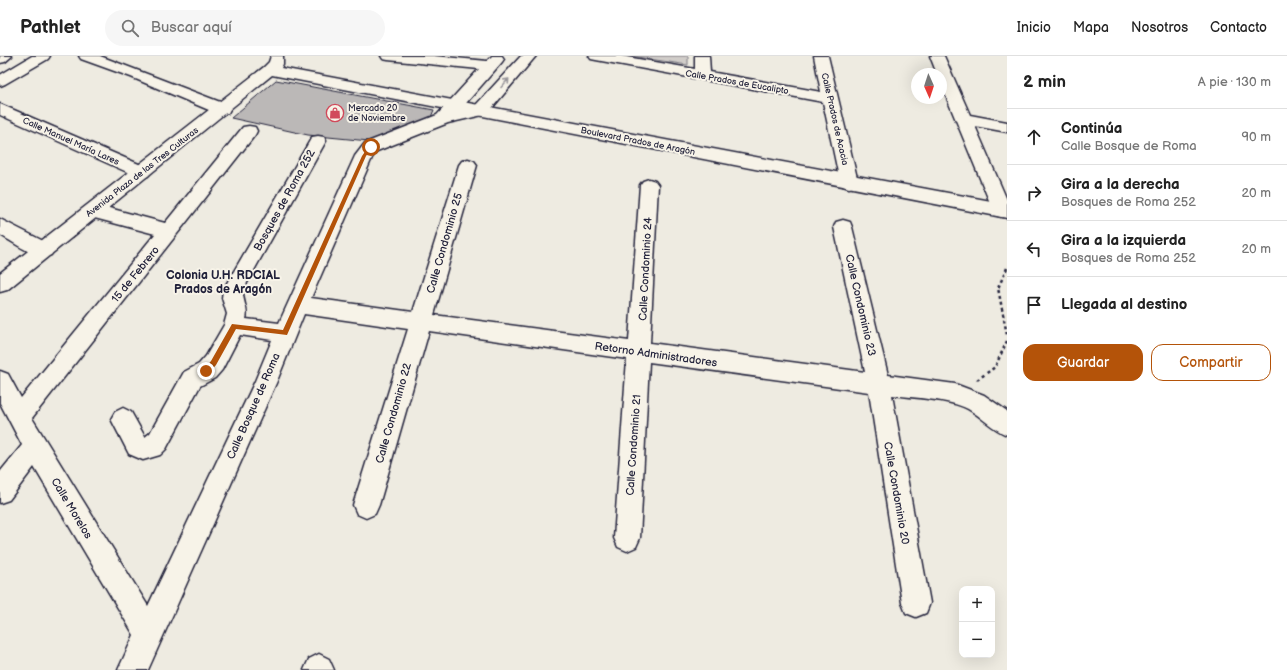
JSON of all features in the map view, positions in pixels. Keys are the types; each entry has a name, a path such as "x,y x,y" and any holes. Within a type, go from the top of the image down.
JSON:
{"street":[{"path":"0,59 5,56"},
{"path":"0,81 43,56"},
{"path":"86,56 136,74 222,109"},
{"path":"388,56 495,61"},
{"path":"481,110 529,56"},
{"name":"Calle Prados de Eucalipto","path":"596,56 830,98"},
{"path":"702,56 703,75"},
{"name":"Calle Prados de Acacia","path":"821,56 849,182"},
{"path":"937,56 1004,211"},
{"path":"273,63 450,112 495,61"},
{"name":"Avenida Plaza de las Tres Culturas","path":"0,284 222,109 273,63"},
{"name":"Calle Manuel María Lares","path":"0,109 142,172"},
{"name":"Calle Bosque de Roma","path":"133,670 266,381 285,333 364,156 371,147 450,112 481,110"},
{"name":"Boulevard Prados de Aragón","path":"481,110 1004,211"},
{"path":"963,119 1007,127"},
{"name":"15 de Febrero","path":"20,416 249,131"},
{"name":"Bosques de Roma 252","path":"123,419 137,446 143,449 152,447 158,441 192,379 206,371 214,363 234,326 237,314 232,298 233,290 318,141"},
{"name":"Calle Condominio 25","path":"420,322 468,165"},
{"name":"Calle Condominio 24","path":"640,352 649,185"},
{"path":"94,211 170,231"},
{"path":"0,226 44,250"},
{"name":"Calle Condominio 23","path":"843,227 878,383"},
{"name":"Retorno Administradores","path":"298,305 954,394 976,402 1007,424"},
{"name":"Calle Condominio 22","path":"366,505 420,322"},
{"path":"234,326 285,333"},
{"name":"Calle Condominio 21","path":"627,538 640,352"},
{"name":"Calle Morelos","path":"0,381 20,416 35,447 149,633"},
{"name":"Calle Condominio 20","path":"878,383 916,603"},
{"path":"0,491 35,447"}],"path":[{"path":"1007,268 998,288 1007,335"},
{"path":"974,382 995,367 1007,341"}],"shaded area":[{"path":"631,56 688,56 688,65"}],"building":[{"name":"Mercado 20 de Noviembre","path":"276,80 434,110 431,117 369,141 308,135 231,118"}],"place":[{"name":"Mercado 20 de Noviembre","path":"335,113"}],"district":[{"name":"Colonia U.H. RDCIAL Prados de Aragón","path":"223,282"}],"route":[{"path":"206,371 214,363 234,326 285,333 364,156 371,147"}]}
